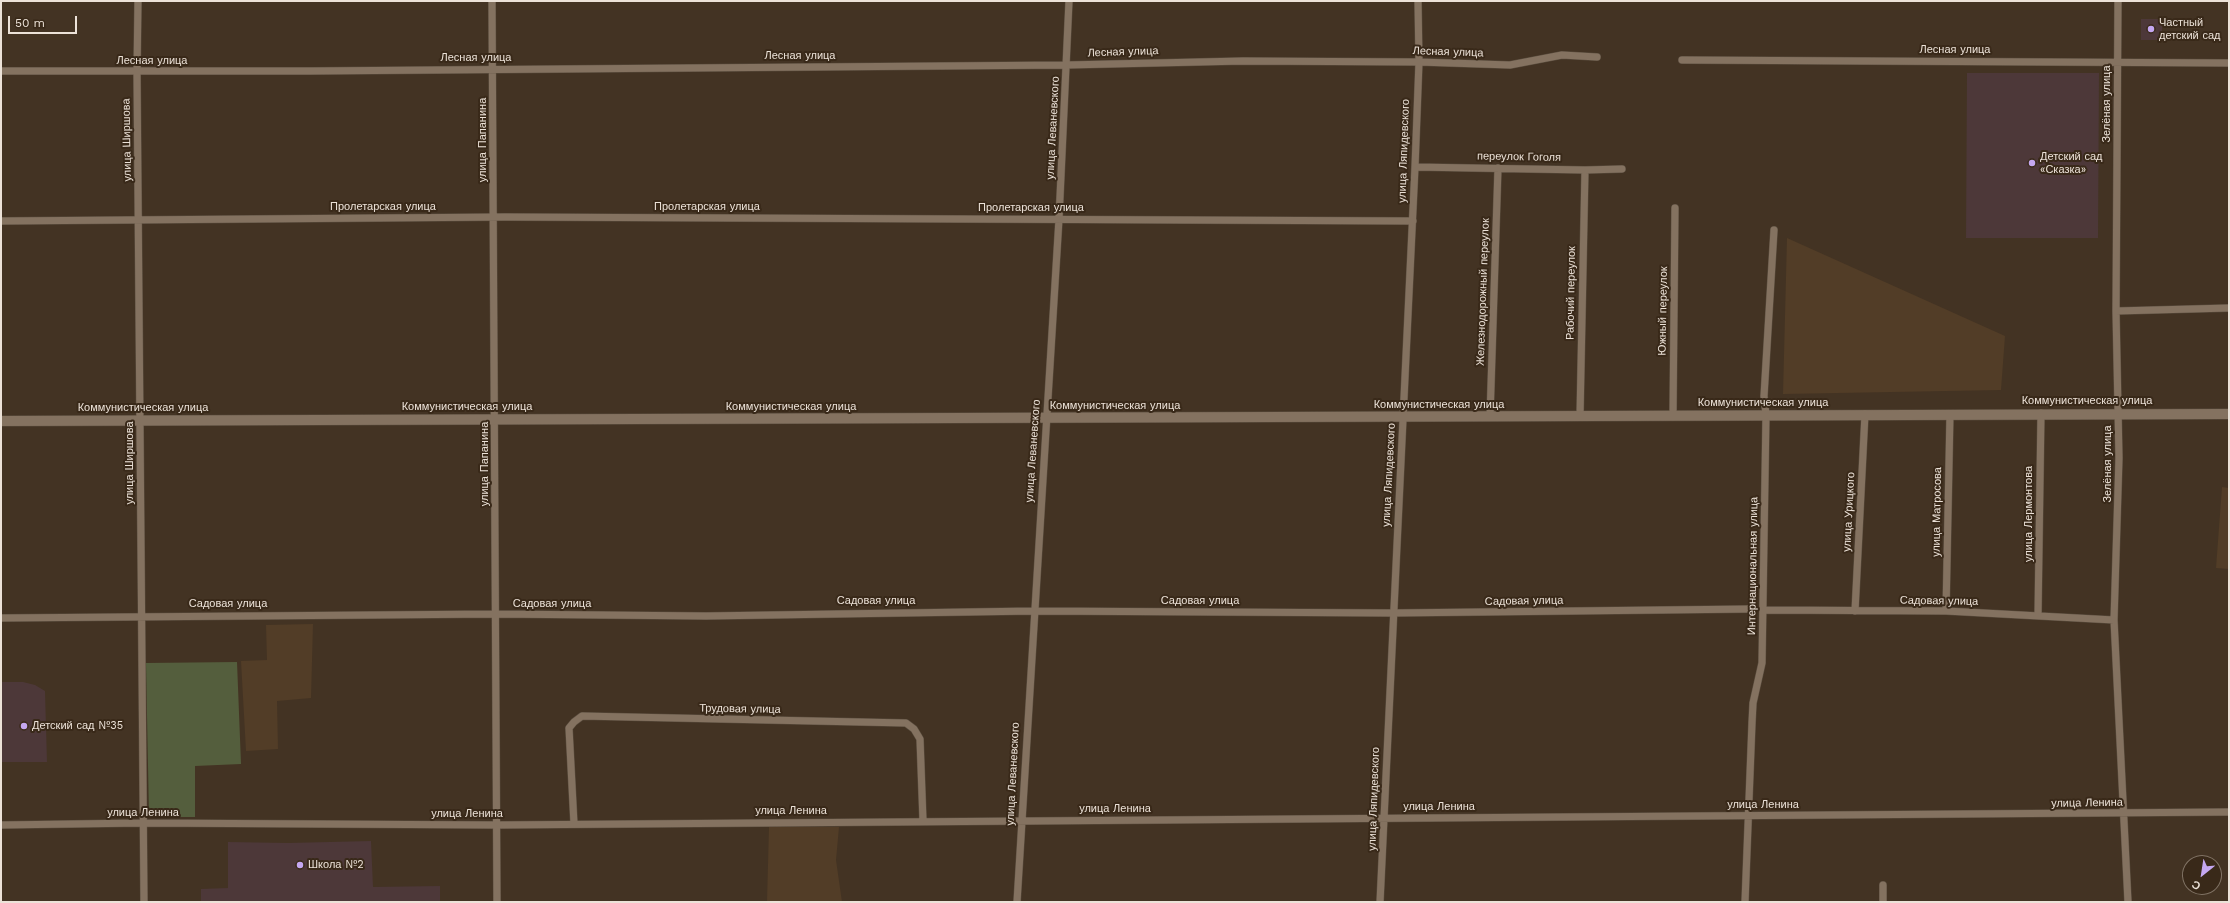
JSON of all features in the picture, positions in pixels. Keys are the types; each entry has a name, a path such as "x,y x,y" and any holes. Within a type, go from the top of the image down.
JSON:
{"street":[{"name":"улица Ширшова","path":"138,1 137,72 141,420 142,823 144,902"},
{"name":"улица Папанина","path":"492,1 496,419 497,902"},
{"name":"улица Леваневского","path":"1017,902 1059,219 1069,1"},
{"name":"улица Ляпидевского","path":"1380,902 1415,166 1419,62 1418,1"},
{"name":"Зелёная улица","path":"2118,1 2116,311 2119,413 2114,620 2128,902"},
{"name":"Лесная улица","path":"1,71 137,72 1067,65 1243,61 1419,62 1510,65 1562,55 1597,57"},
{"name":"Лесная улица","path":"1682,60 2229,63"},
{"name":"переулок Гоголя","path":"1415,166 1585,170 1622,169"},
{"name":"Железнодорожный переулок","path":"1490,417 1498,168"},
{"name":"Рабочий переулок","path":"1580,416 1585,170"},
{"name":"Южный переулок","path":"1673,415 1675,208"},
{"name":"Пролетарская улица","path":"1,221 494,218 1412,221"},
{"name":"Интернациональная улица","path":"1745,902 1750,816 1752,723 1754,703 1762,663 1766,415 1764,396 1774,230"},
{"path":"2116,311 2229,308"},
{"name":"Коммунистическая улица","path":"1,422 141,420 1046,419 2041,413 2229,414"},
{"name":"улица Лермонтова","path":"2038,615 2041,413"},
{"name":"улица Урицкого","path":"1855,611 1865,414"},
{"name":"улица Матросова","path":"1946,611 1950,414"},
{"name":"Садовая улица","path":"1,618 496,614 706,616 1034,611 1394,613 1751,609"},
{"name":"Садовая улица","path":"1763,610 1946,611 2114,620"},
{"name":"Трудовая улица","path":"574,824 570,728 582,716 906,723 914,729 920,739 923,821"},
{"name":"улица Ленина","path":"1,825 142,823 497,825 2229,812"},
{"path":"1883,885 1883,902"}],"shaded area":[{"name":"Частный детский сад","path":"2141,19 2162,19 2162,40 2141,40"},
{"name":"Детский сад «Сказка»","path":"1967,73 2099,73 2098,238 1966,238"},
{"path":"1787,238 2005,336 2001,390 1783,394"},
{"path":"2222,487 2229,488 2229,569 2216,568"},
{"path":"313,624 311,698 277,701 278,749 246,751 241,661 267,660 266,625"},
{"name":"Детский сад №35","path":"1,682 23,682 35,685 45,691 47,762 1,762"},
{"path":"769,827 839,827 836,860 842,902 767,902"},
{"name":"Школа №2","path":"371,841 373,887 440,886 440,902 201,902 201,889 228,888 228,842 288,843"}],"green space":[{"path":"237,662 241,764 195,766 195,817 149,817 146,663"}],"place":[{"name":"Частный детский сад","path":"2151,29"},
{"name":"Детский сад «Сказка»","path":"2032,163"},
{"name":"Детский сад №35","path":"24,726"},
{"name":"Школа №2","path":"300,865"}]}
